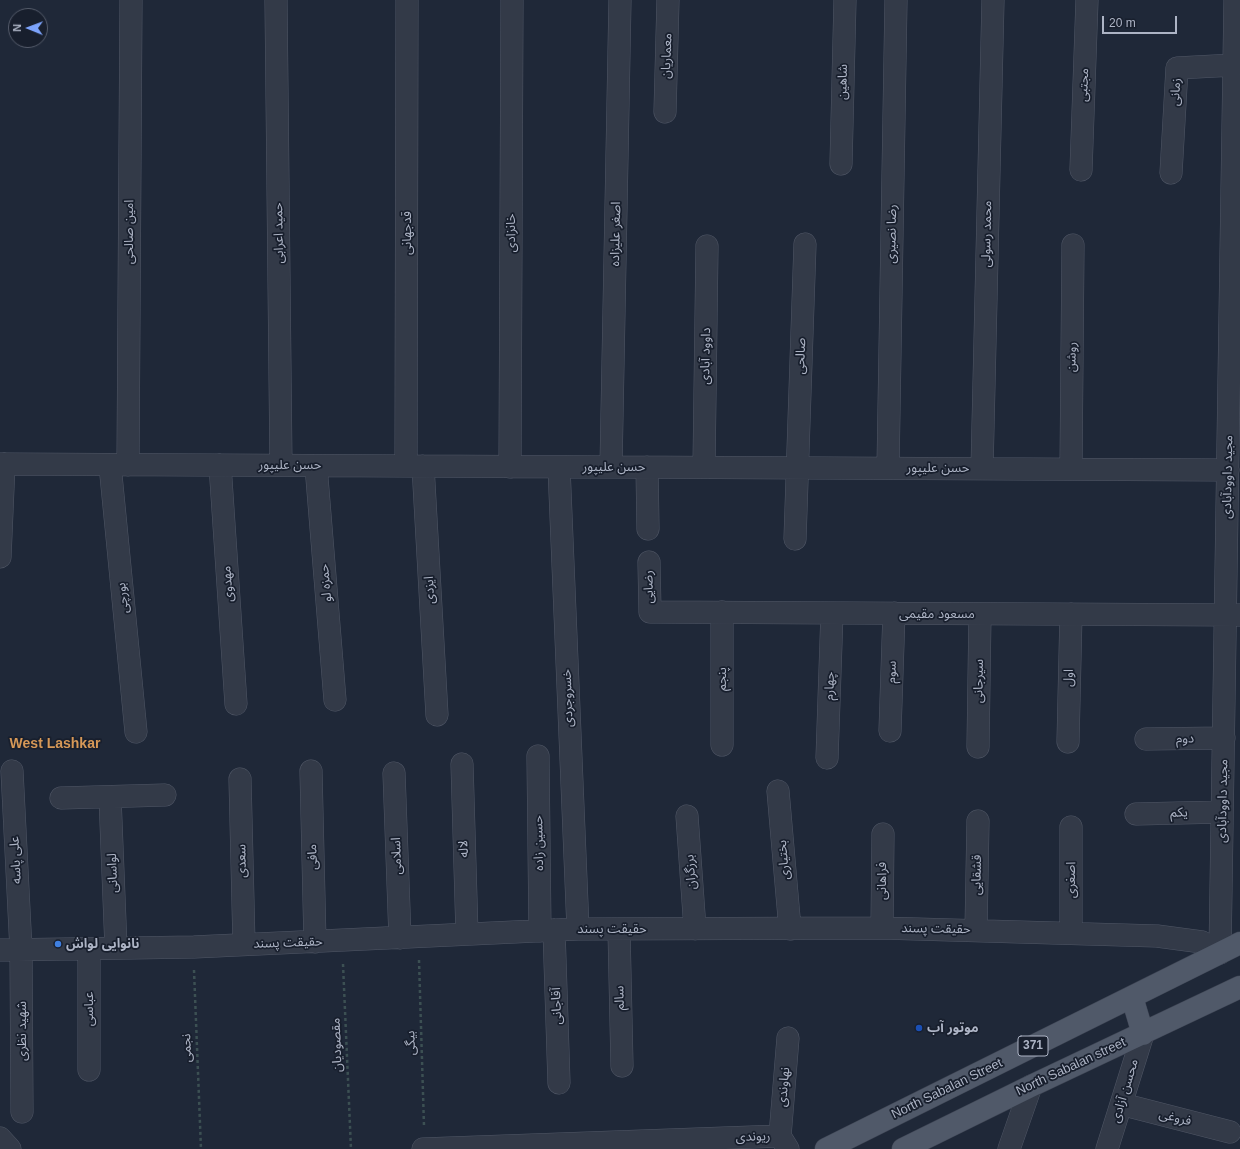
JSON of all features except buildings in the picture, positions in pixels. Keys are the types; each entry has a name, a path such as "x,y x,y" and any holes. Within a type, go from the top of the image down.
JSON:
{"main road":[{"name":"North Sabalan Street","path":"826,1149 1240,943"},
{"name":"North Sabalan street","path":"903,1149 1031,1086 1240,987"},
{"path":"1132,997 1142,1034"}],"street":[{"name":"امین صالحی","path":"119,465 131,0"},
{"name":"حمید اعرابی","path":"276,0 281,465"},
{"name":"قدجهانی","path":"407,0 414,466"},
{"name":"خانزادی","path":"510,467 512,0"},
{"name":"اصغر علیزاده","path":"612,467 620,0"},
{"name":"معماریان","path":"665,112 668,0"},
{"name":"شاهین","path":"841,164 845,0"},
{"name":"رضا نصیری","path":"888,468 896,0"},
{"name":"محمد رسولی","path":"982,469 993,0"},
{"name":"مجتبی","path":"1080,170 1087,0"},
{"name":"مجید داوودآبادی","path":"1220,953 1224,738 1233,615 1228,470 1235,277 1235,0"},
{"name":"زمانی","path":"1171,173 1177,68 1234,65"},
{"name":"صالحی","path":"795,539 805,244"},
{"name":"روشن","path":"1071,469 1073,245"},
{"name":"داوود آبادی","path":"704,467 707,246"},
{"name":"حسن علیپور","path":"2,464 1228,470"},
{"path":"0,557 2,464"},
{"name":"بورچی","path":"119,465 136,732"},
{"name":"مهدوی","path":"220,465 236,704"},
{"name":"حمزه لو","path":"316,466 336,700"},
{"name":"ایزدی","path":"414,466 437,715"},
{"name":"خسروجردی","path":"559,467 578,929"},
{"path":"647,467 648,529"},
{"name":"رضایی","path":"649,562 650,612"},
{"name":"مسعود مقیمی","path":"650,612 1233,615"},
{"name":"پنجم","path":"722,612 722,746"},
{"name":"چهارم","path":"827,758 832,613"},
{"name":"سوم","path":"890,731 894,613"},
{"name":"سیرجانی","path":"978,747 980,614"},
{"name":"اول","path":"1068,742 1071,614"},
{"name":"دوم","path":"1146,739 1224,738"},
{"name":"حسین زاده","path":"538,756 547,931"},
{"name":"لاله","path":"462,764 467,934"},
{"name":"علی پاسه","path":"11,950 12,771"},
{"name":"مافی","path":"311,771 315,942"},
{"name":"اسلامی","path":"394,773 409,937"},
{"name":"سعدی","path":"240,779 244,944"},
{"name":"بختیاری","path":"778,791 790,928"},
{"path":"61,798 165,795"},
{"name":"لواسانی","path":"110,797 116,948"},
{"name":"یکم","path":"1136,814 1222,812"},
{"name":"برزگران","path":"688,816 695,929"},
{"name":"قشقایی","path":"976,930 978,821"},
{"name":"اصغری","path":"1071,827 1071,933"},
{"name":"فراهانی","path":"882,928 883,834"},
{"name":"حقیقت پسند","path":"11,950 194,947 578,929 882,928 1164,937 1202,942 1220,953"},
{"name":"سالم","path":"619,930 622,1066"},
{"name":"آقاجانی","path":"547,931 559,1083"},
{"name":"عباسی","path":"89,949 89,1070"},
{"name":"شهید نظری","path":"11,950 22,1112"},
{"name":"محسن آزادی","path":"1107,1149 1142,1034"},
{"name":"نهاوندی","path":"784,1142 788,1038"},
{"path":"1009,1149 1031,1086"},
{"name":"فروغی","path":"1121,1104 1230,1132"},
{"path":"0,1138 10,1149"},
{"name":"ریوندی","path":"424,1149 784,1142"}],"path":[{"name":"بیگی","path":"409,937 424,1149"},
{"name":"مقصودیان","path":"342,941 351,1149"},
{"name":"نجمی","path":"194,947 200,1149"}],"place":[{"name":"نانوایی لواش","path":"58,944"},
{"name":"موتور آب","path":"919,1028"}],"district":[{"name":"West Lashkar","path":"55,744"}]}
